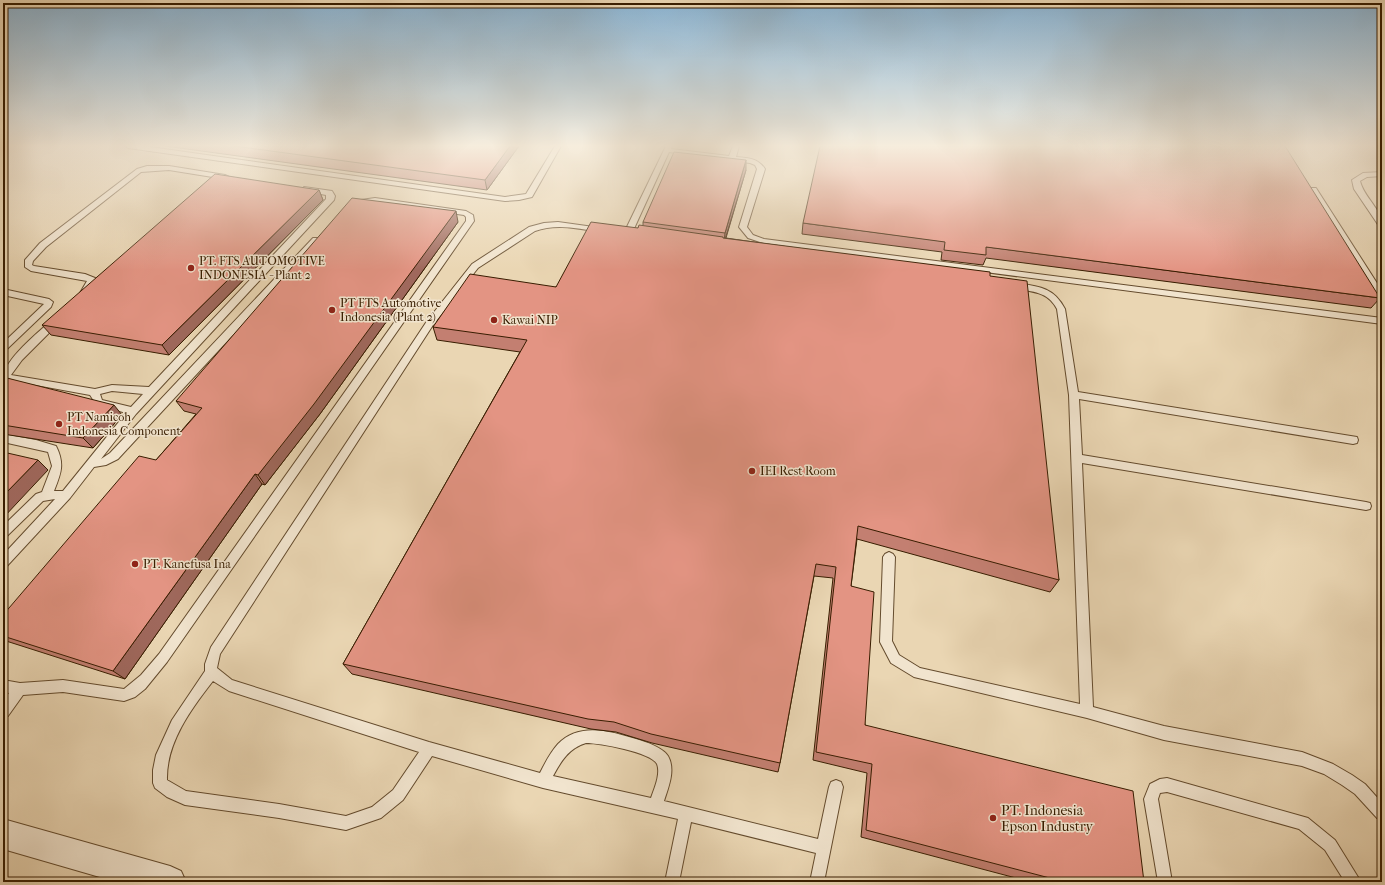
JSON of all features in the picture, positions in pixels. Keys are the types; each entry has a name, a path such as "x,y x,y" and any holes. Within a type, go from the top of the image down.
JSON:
{"street":[{"path":"3,834 170,882"}],"lane":[{"path":"77,302 92,280 85,277 31,268 28,265 29,260 43,245 117,187"},
{"path":"3,563 66,495 132,411 152,392 330,200 331,196 329,193 320,190 299,187"},
{"path":"422,187 505,199 519,198 530,195 534,187"},
{"path":"648,187 625,233 558,224 544,225 532,229 475,266 430,323 215,651 210,665 212,672 230,685 429,749 543,781 655,806 825,848"},
{"path":"755,187 743,227 746,233 752,238 762,241 1382,321"},
{"path":"1310,187 1382,298"},
{"path":"1358,187 1382,224"},
{"path":"3,686 20,689 63,686 124,695 131,693 146,680 470,221 470,217 466,213 375,200 357,202 349,205 344,211"},
{"path":"91,463 98,464 108,461 114,456 324,232"},
{"path":"1008,285 1042,291 1053,296 1061,309 1074,394 1087,712"},
{"path":"3,292 49,302 48,305 3,348"},
{"path":"63,315 7,371 6,377 95,392 112,388 152,392"},
{"path":"95,392 95,397 98,402 132,411"},
{"path":"1074,394 1353,440"},
{"path":"3,438 36,444 52,449 58,459 57,468 46,496"},
{"path":"1077,458 1366,506"},
{"path":"3,533 34,501 40,497 66,495"},
{"path":"889,557 886,642 895,659 918,673 1087,712 1164,733 1302,759 1328,769 1347,780 1360,789 1382,813"},
{"path":"212,672 194,696 173,732 158,773 160,783 172,792 185,798 279,811 346,823 376,813 398,795 429,749"},
{"path":"3,711 20,689"},
{"path":"543,781 559,752 571,742 585,736 609,738 656,753 663,760 665,775 655,806"},
{"path":"1166,882 1150,799 1151,792 1155,787 1163,784 1303,823 1330,845 1354,882"},
{"path":"818,882 836,787"},
{"path":"672,882 686,814"}],"building":[{"name":"PT. FTS AUTOMOTIVE INDONESIA - Plant 2","path":"200,187 301,187 319,190 162,345 42,325"},
{"path":"658,187 738,187 725,233 643,222"},
{"path":"811,187 1311,187 1380,298 986,247 986,255 944,250 945,242 803,223"},
{"path":"352,198 456,211 314,404 258,475 255,474 113,671 3,636 3,615 139,456 156,460 202,408 176,401"},
{"name":"IEI Rest Room","path":"591,222 638,228 639,225 723,238 990,272 990,276 1027,281 1059,580 858,526 851,586 874,592 865,725 1133,791 1144,882 1065,882 866,830 872,764 816,752 836,567 816,564 780,763 651,734 614,722 588,719 343,664 527,340 433,327 470,274 556,287"},
{"name":"PT Namicoh Indonesia Component","path":"3,377 114,405 83,438 3,425"},
{"path":"3,452 38,460 3,496"}],"place":[{"name":"PT. FTS AUTOMOTIVE INDONESIA - Plant 2","path":"191,268"},
{"name":"PT FTS Automotive Indonesia (Plant 2)","path":"332,310"},
{"name":"Kawai NIP","path":"494,320"},
{"name":"PT Namicoh Indonesia Component","path":"59,424"},
{"name":"IEI Rest Room","path":"752,471"},
{"name":"PT. Kanefusa Ina","path":"135,564"},
{"name":"PT. Indonesia Epson Industry","path":"993,818"}]}
